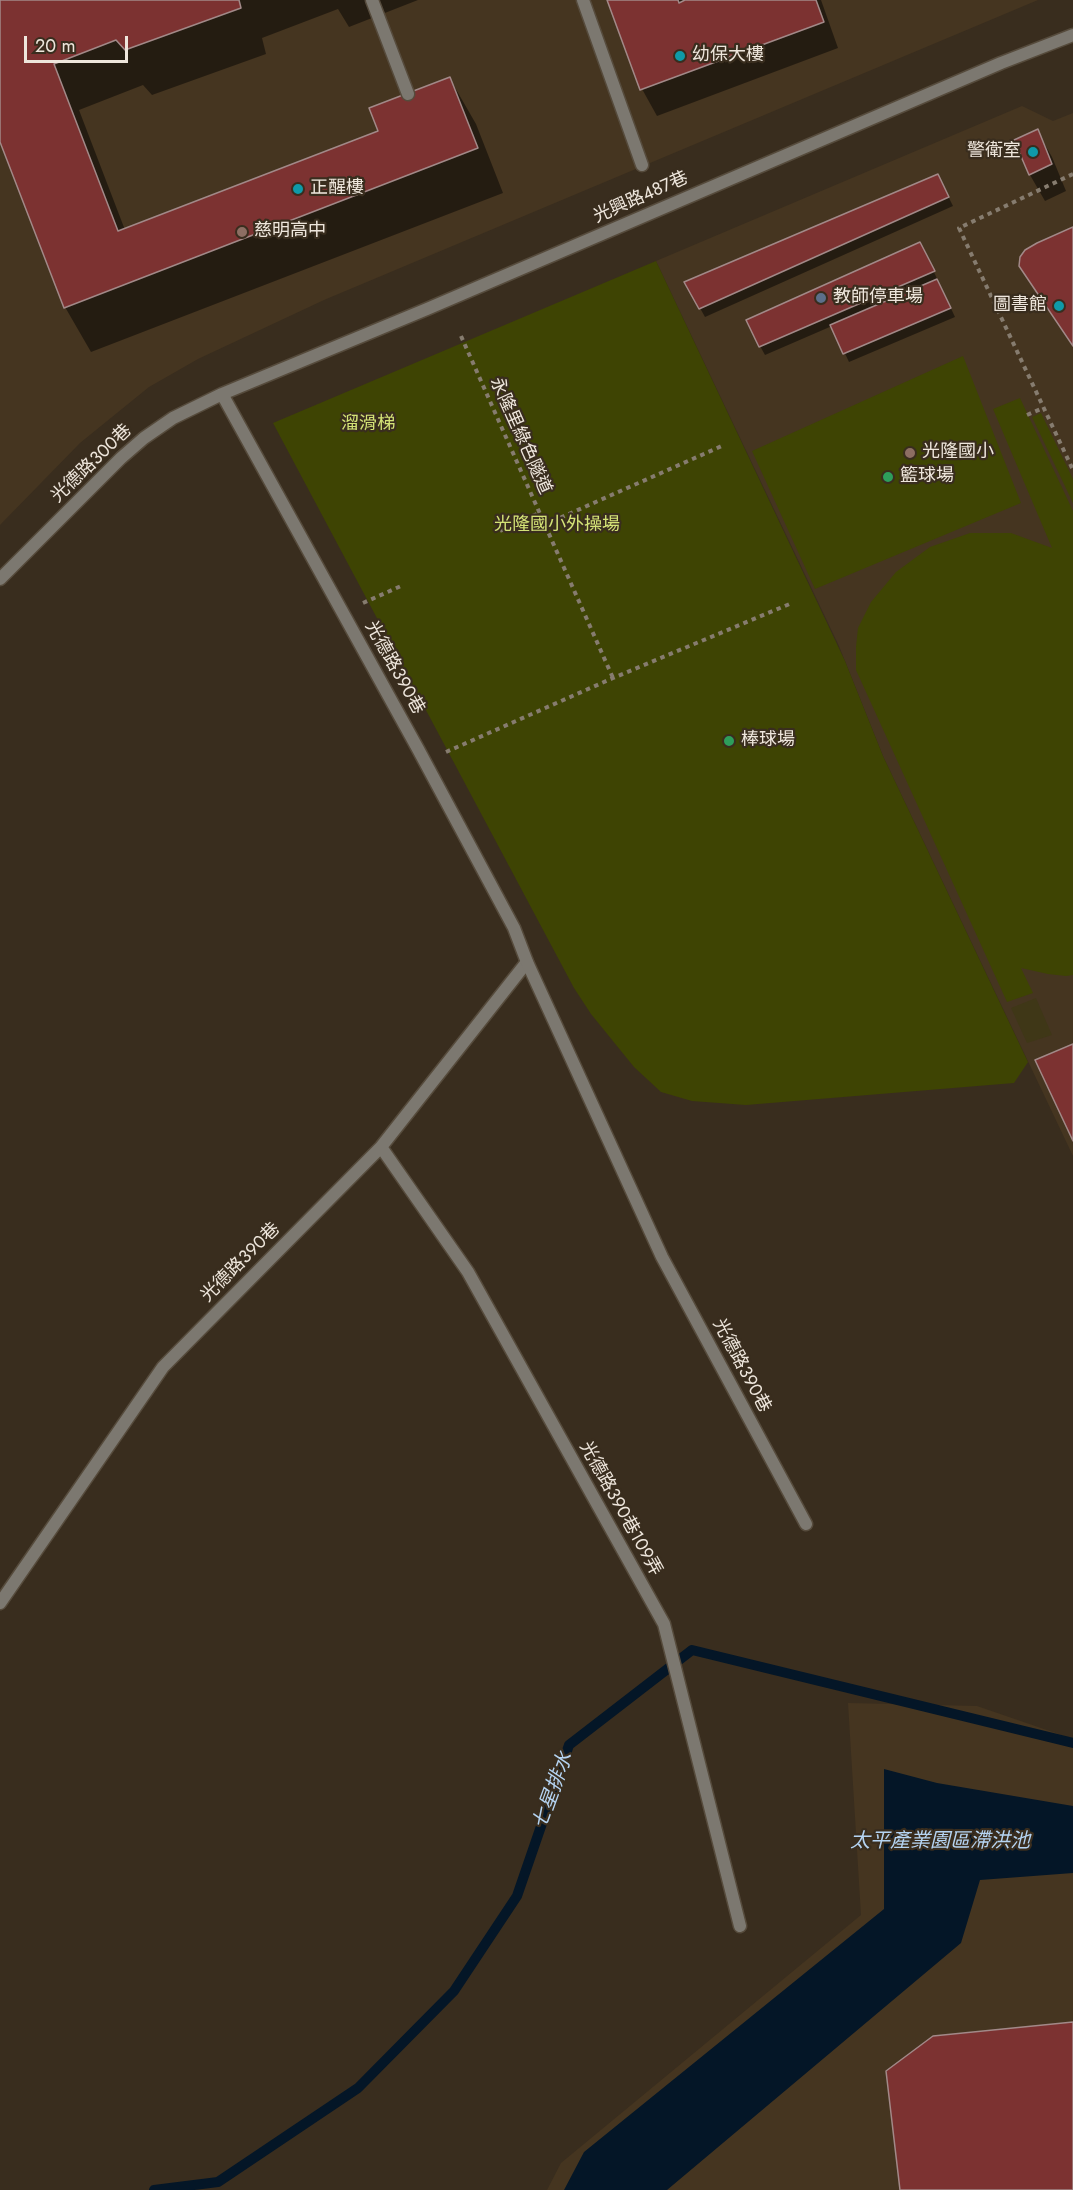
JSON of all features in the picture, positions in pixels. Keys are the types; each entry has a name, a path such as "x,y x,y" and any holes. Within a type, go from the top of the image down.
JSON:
{"street":[{"path":"372,0 408,94"},
{"path":"583,0 642,165"},
{"name":"光興路487巷","path":"222,394 1073,34"},
{"name":"光德路300巷","path":"0,579 95,482 144,438 172,418 222,394"},
{"name":"光德路390巷","path":"222,394 514,928 527,962 662,1257 806,1524"},
{"name":"光德路390巷","path":"0,1603 164,1367 381,1148 527,962"},
{"name":"光德路390巷109弄","path":"381,1148 468,1272 664,1624 740,1926"}],"path":[{"path":"1073,174 959,228 1073,470"},
{"name":"永隆里綠色隧道","path":"461,336 613,678"},
{"path":"1027,415 1043,408"},
{"path":"544,525 724,445"},
{"path":"500,531 539,513"},
{"path":"357,606 401,586"},
{"path":"440,754 792,603"}],"shaded area":[{"name":"慈明高中","path":"0,0 1038,0 324,300 198,359 149,387 80,443 0,525"},
{"name":"光隆國小","path":"1022,106 1053,121 1073,113 1073,1156 883,756 839,646 656,261"},
{"path":"848,1703 977,1706 1073,1739 1073,2190 547,2190 561,2163 861,1915"}],"green space":[{"name":"光隆國小外操場","path":"656,261 845,661 883,756 1028,1062 1014,1083 746,1105 692,1101 661,1092 634,1067 591,1014 574,988 273,423"},
{"name":"籃球場","path":"963,356 1021,503 815,589 752,451"},
{"path":"1020,398 1073,511 1073,975 1048,974 1021,968 1033,993 1007,1002 856,670 856,647 858,628 871,602 896,572 930,547 970,533 1011,533 1052,548 993,409"},
{"path":"1041,413 1073,479 1073,503 1032,417"}],"sand":[{"path":"1036,998 1052,1035 1027,1043 1011,1008"}],"water":[{"name":"太平產業園區滯洪池","path":"884,1769 937,1783 1073,1806 1073,1873 980,1880 961,1943 667,2190 564,2190 584,2152 884,1909"}],"building":[{"name":"正醒樓","path":"0,0 239,0 241,8 125,50 116,40 54,64 118,231 378,131 369,108 450,77 478,148 64,308 0,142"},
{"name":"幼保大樓","path":"607,0 678,0 679,3 685,0 816,0 824,22 640,90"},
{"name":"警衛室","path":"1038,129 1052,164 1029,175 1014,140"},
{"path":"938,174 949,197 699,309 684,282"},
{"name":"圖書館","path":"1073,227 1073,346 1019,266 1020,257 1025,250"},
{"path":"920,242 935,271 759,347 746,320"},
{"path":"937,279 951,308 843,354 830,325"},
{"path":"1073,1044 1073,1141 1035,1060"},
{"path":"1073,2022 1073,2190 900,2190 886,2071 933,2036"}],"waterway":[{"name":"七星排水","path":"154,2190 218,2182 358,2088 454,1991 517,1896 569,1745 692,1650 1073,1743"}],"place":[{"name":"幼保大樓","path":"680,56"},
{"name":"警衛室","path":"1033,152"},
{"name":"正醒樓","path":"298,189"},
{"name":"慈明高中","path":"242,232"},
{"name":"教師停車場","path":"821,298"},
{"name":"圖書館","path":"1059,306"},
{"name":"光隆國小","path":"910,453"},
{"name":"籃球場","path":"888,477"},
{"name":"棒球場","path":"729,741"}],"park label":[{"name":"溜滑梯","path":"368,425"}]}
